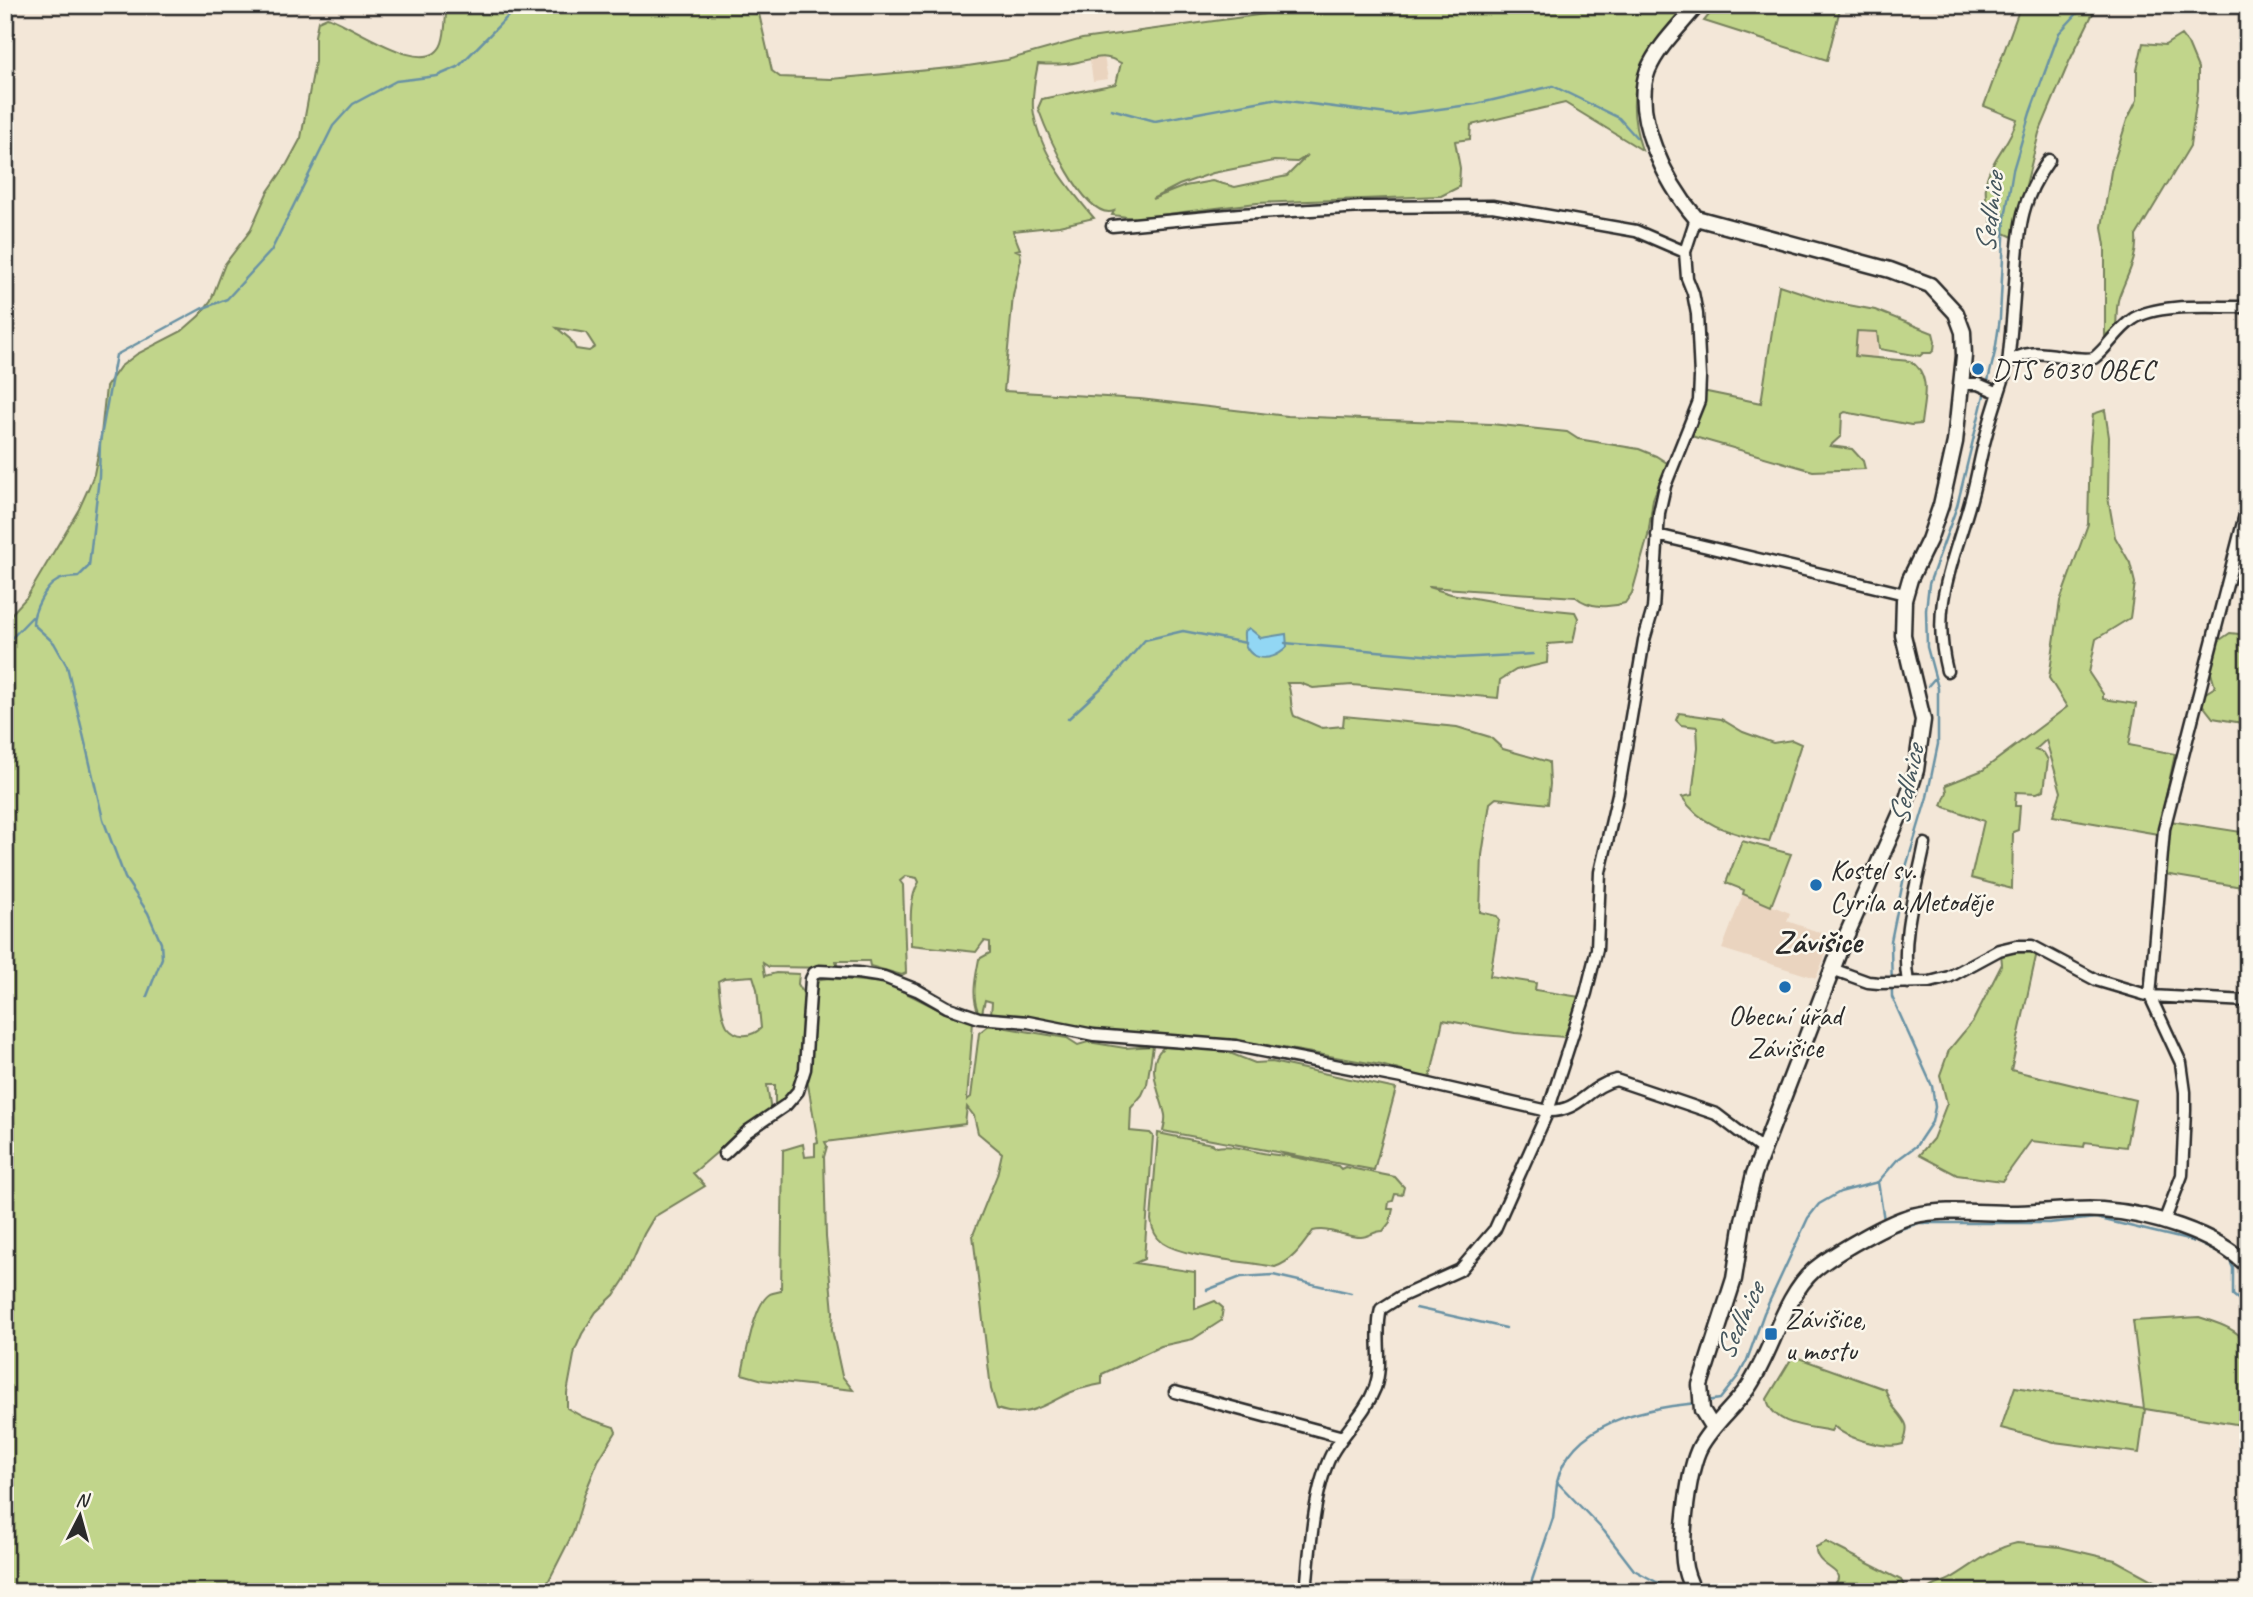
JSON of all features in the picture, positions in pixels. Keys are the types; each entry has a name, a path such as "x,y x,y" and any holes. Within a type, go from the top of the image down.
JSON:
{"street":[{"path":"1697,5 1652,62 1645,82 1642,105 1646,127 1684,205 1696,218 1890,270 1930,285 1951,305 1961,323 1971,384 1938,516 1905,594 1903,635 1923,720 1916,770 1907,799 1832,969 1763,1150 1747,1204 1734,1279 1708,1355 1699,1394 1704,1416 1713,1428"},
{"path":"2008,365 2017,237 2031,191 2049,160"},
{"path":"1112,226 1254,213 1364,207 1492,206 1636,231 1685,252"},
{"path":"1306,1592 1316,1505 1330,1459 1364,1409 1379,1373 1378,1320 1381,1309 1392,1300 1460,1270 1495,1229 1548,1111 1586,993 1597,949 1600,872 1618,794 1644,640 1653,609 1659,513 1665,486 1696,410 1700,391 1697,314 1687,278 1685,252 1696,218"},
{"path":"1947,670 1940,645 1943,592 1972,498 1996,391 2008,365 2015,358 2032,354 2094,358 2122,328 2149,312 2248,307"},
{"path":"1971,384 1996,391"},
{"path":"2164,1222 2182,1175 2185,1092 2180,1063 2150,996 2164,829 2248,503"},
{"path":"1657,535 1905,594"},
{"path":"1904,983 1907,930 1925,844"},
{"path":"1832,969 1867,982 1930,982 1949,976 1999,950 2032,946 2096,980 2150,996 2248,1001"},
{"path":"724,1154 748,1131 786,1105 798,1091 804,1069 811,979 814,973 819,971 884,977 917,990 947,1007 979,1017 1028,1021 1094,1035 1236,1046 1430,1084 1548,1111 1570,1109 1592,1090 1616,1080 1716,1114 1763,1150"},
{"path":"1693,1592 1684,1565 1686,1513 1695,1460 1713,1428 1752,1381 1796,1294 1809,1275 1827,1261 1887,1226 1923,1214 1962,1211 2028,1213 2102,1210 2164,1222 2222,1246 2248,1266"},
{"path":"1175,1392 1343,1437"}],"shaded area":[{"path":"1104,57 1108,79 1093,81 1090,60"},
{"path":"1857,331 1878,332 1877,357 1855,356"},
{"path":"1743,894 1790,913 1787,921 1833,937 1816,978 1722,949"}],"green space":[{"path":"447,5 757,5 772,71 780,77 831,79 961,67 1007,60 1082,39 1332,5 1686,5 1658,38 1640,71 1634,107 1642,150 1565,103 1471,125 1470,139 1455,141 1460,168 1459,187 1441,196 1257,203 1135,218 1112,215 1114,211 1102,211 1079,189 1058,153 1038,108 1042,99 1116,84 1121,63 1100,57 1068,64 1038,64 1033,108 1041,138 1055,167 1094,218 1059,226 1013,231 1020,249 1016,250 1020,252 1021,259 1013,296 1004,391 1140,399 1287,416 1491,424 1567,432 1578,439 1639,449 1667,463 1653,499 1648,536 1632,593 1625,603 1600,606 1576,597 1428,587 1451,594 1525,607 1575,612 1578,618 1573,642 1548,644 1547,663 1516,670 1500,680 1498,698 1352,685 1313,688 1300,683 1287,683 1294,716 1322,728 1343,726 1344,716 1457,727 1490,737 1503,749 1549,762 1548,804 1496,798 1490,803 1482,855 1480,912 1497,916 1499,920 1490,976 1536,983 1535,990 1580,997 1564,1037 1515,1033 1443,1020 1430,1079 1381,1065 1237,1040 1110,1034 991,1014 992,1002 985,1000 982,1013 976,1005 975,985 979,959 990,953 990,942 984,941 976,952 911,945 912,905 919,882 917,878 906,876 900,881 903,885 906,973 902,975 870,966 869,961 836,961 838,968 769,967 763,963 765,976 776,973 799,974 798,984 806,998 799,1084 775,1109 775,1085 767,1085 771,1112 745,1128 693,1173 705,1186 654,1217 624,1280 614,1295 596,1312 582,1334 575,1350 567,1408 583,1417 614,1427 616,1432 598,1461 573,1533 543,1592 5,1592 5,621 27,597 88,489 100,444 106,387 120,367 137,354 182,331 199,316 211,300 225,264 250,231 267,193 301,138 315,62 318,21 327,17 388,47 421,56 434,53 442,43","holes":["1308,155 1287,176 1235,187 1212,181 1185,186 1152,199 1179,185 1213,173 1274,161 1297,162","557,328 586,333 595,347 589,351 576,349 570,339","753,976 761,1028 757,1031 739,1035 727,1026 718,981 724,978"]},
{"path":"1717,5 1841,5 1827,60 1704,21"},
{"path":"2021,5 2097,5 2039,133 2013,237 1993,228 1986,191 1990,170 2017,119 1984,106"},
{"path":"2181,35 2188,44 2198,68 2198,90 2190,146 2136,236 2133,260 2118,300 2116,326 2105,336 2105,245 2102,227 2111,171 2127,120 2137,100 2137,70 2143,43 2165,45"},
{"path":"1779,285 1827,301 1875,310 1933,333 1934,350 1920,356 1879,349 1877,332 1857,331 1855,356 1910,361 1922,373 1925,389 1921,424 1911,425 1845,412 1842,414 1841,436 1830,446 1852,449 1863,461 1865,469 1813,471 1691,436 1702,391 1761,403"},
{"path":"2105,410 2109,437 2108,497 2115,537 2130,563 2135,583 2130,618 2096,639 2089,673 2103,694 2103,699 2136,704 2129,745 2175,754 2158,834 2053,816 2061,792 2046,740 2035,750 2044,753 2048,760 2044,790 2037,793 2016,792 2015,806 2020,806 2018,830 2013,832 2012,889 1971,878 1984,821 1942,805 1947,792 1946,785 1983,770 2067,707 2049,678 2060,601 2088,524 2093,414"},
{"path":"2230,633 2248,635 2248,724 2213,718 2202,704 2204,694 2215,687 2209,666 2214,644"},
{"path":"1679,713 1721,719 1743,732 1773,743 1792,740 1801,744 1769,842 1710,823 1690,808 1682,797 1692,795 1698,747 1697,727 1681,725 1676,720"},
{"path":"2170,821 2248,833 2248,888 2164,874"},
{"path":"1742,841 1791,854 1771,906 1726,883"},
{"path":"2037,952 2011,1070 2135,1100 2126,1147 2085,1142 2084,1147 2031,1141 2002,1181 1957,1175 1919,1155 1933,1139 1947,1103 1940,1075 1949,1050 1973,1021 2002,964 2001,953"},
{"path":"821,979 886,983 948,1014 973,1022 967,1100 971,1097 979,1033 989,1025 1067,1038 1078,1045 1088,1042 1125,1048 1153,1046 1147,1084 1131,1108 1130,1131 1150,1133 1153,1136 1144,1259 1135,1263 1195,1272 1195,1309 1215,1301 1223,1308 1221,1321 1193,1339 1161,1346 1102,1374 1102,1384 1074,1391 1024,1412 997,1409 991,1389 973,1235 997,1175 1002,1153 978,1133 974,1116 967,1107 965,1124 825,1142 826,1237 833,1312 832,1330 842,1376 853,1390 763,1380 742,1374 759,1308 770,1294 781,1291 783,1150 803,1144 805,1157 815,1156 815,1143 818,1142 807,1079 817,983"},
{"path":"1164,1047 1222,1050 1255,1063 1272,1062 1396,1089 1374,1170 1163,1131 1165,1115 1154,1070 1158,1054"},
{"path":"1158,1133 1217,1147 1284,1155 1338,1166 1341,1169 1345,1167 1395,1177 1404,1187 1402,1195 1395,1194 1393,1201 1389,1202 1388,1209 1393,1209 1390,1222 1383,1231 1361,1237 1325,1230 1313,1231 1292,1257 1275,1267 1201,1256 1163,1243 1153,1230 1151,1220"},
{"path":"2199,1317 2232,1330 2248,1345 2248,1426 2145,1409 2139,1453 2054,1442 2001,1428 2015,1387 2144,1409 2133,1321"},
{"path":"1793,1356 1885,1389 1906,1425 1903,1444 1866,1442 1847,1435 1834,1426 1831,1431 1802,1426 1776,1415 1767,1399"},
{"path":"1826,1542 1901,1580 1907,1592 1825,1592 1838,1577 1819,1559 1816,1547"},
{"path":"2017,1543 2060,1547 2115,1560 2174,1592 1926,1592 1990,1554"}],"water":[{"path":"1249,628 1261,638 1286,634 1287,647 1280,653 1265,658 1252,654 1245,642 1244,632"}],"waterway":[{"path":"147,996 162,958 161,943 148,913 125,878 103,819 67,666 54,643 33,624 37,606 48,588 64,578 78,577 89,566 100,442 116,355 201,309 227,299 271,251 333,126 353,104 396,81 437,76 458,67 519,5"},
{"name":"Sedlnice","path":"1987,385 2000,318 2005,218 2013,170 2059,33 2085,5"},
{"path":"1111,109 1155,121 1273,99 1395,115 1476,104 1553,86 1619,118 1636,137"},
{"name":"Sedlnice","path":"1707,1401 1720,1399 1739,1375 1808,1218 1819,1204 1840,1192 1878,1182 1897,1160 1916,1146 1932,1122 1935,1107 1932,1086 1892,997 1891,941 1906,867 1927,797 1938,744 1938,688 1927,647 1926,610 1929,584 1957,506 1985,391"},
{"path":"5,645 32,617"},
{"path":"1068,719 1112,678 1145,640 1183,631 1246,643"},
{"path":"1285,643 1457,658 1533,654"},
{"path":"1928,686 1935,678"},
{"path":"1878,1182 1884,1220"},
{"path":"1887,1229 1889,1233 1919,1223 2049,1223 2096,1218 2196,1242 2224,1256"},
{"path":"2229,1259 2233,1268 2233,1295 2248,1307"},
{"path":"1207,1290 1241,1277 1273,1275 1351,1293"},
{"path":"1416,1308 1506,1328"},
{"name":"Sedlnice","path":"1675,1592 1634,1570 1604,1531 1557,1482 1565,1462 1577,1445 1593,1432 1633,1414 1697,1403"},
{"path":"1528,1592 1553,1518 1557,1484"}],"place":[{"name":"DTS 6030 OBEC","path":"1978,369"},
{"name":"Kostel sv. Cyrila a Metoděje","path":"1816,885"},
{"name":"Obecní úřad Závišice","path":"1785,987"},
{"name":"Závišice, u mostu","path":"1771,1334"}],"district":[{"name":"Závišice","path":"1818,941"}]}
